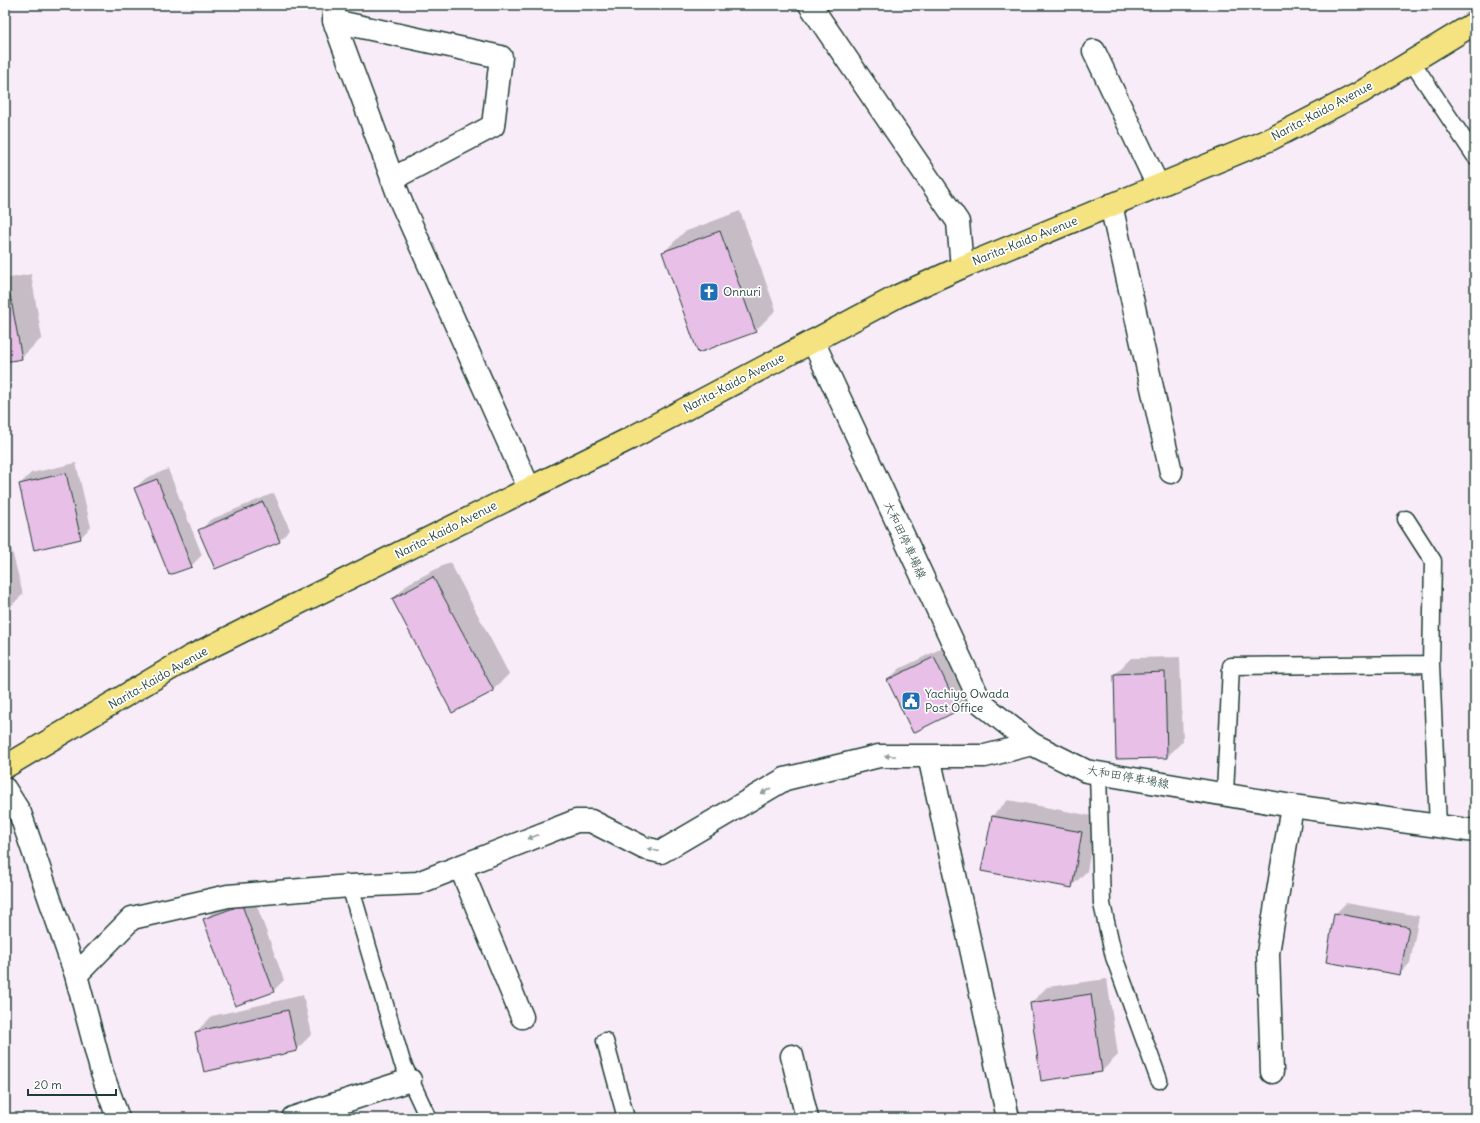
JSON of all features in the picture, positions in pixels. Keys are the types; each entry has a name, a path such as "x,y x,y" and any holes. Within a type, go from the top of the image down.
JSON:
{"highway":[{"name":"Narita-Kaido Avenue","path":"5,767 190,658 629,439 898,296 962,267 1271,139 1360,93 1475,23"}],"street":[{"path":"810,5 958,222 962,267"},
{"path":"334,13 501,57 493,126 392,179"},
{"path":"334,13 401,202 529,488"},
{"path":"1094,51 1158,186"},
{"path":"1111,205 1171,472"},
{"name":"大和田停車場線","path":"813,341 981,702 1032,744 1086,771 1292,806 1475,831"},
{"path":"76,975 132,918 228,896 350,886 418,883 576,820 591,821 644,848 661,852 785,779 879,756 985,756 1032,744"},
{"path":"929,756 1008,1118"},
{"path":"5,789 20,813 76,975 102,1073 118,1118"},
{"path":"1272,1072 1268,953 1292,806"},
{"path":"460,866 522,1017"},
{"path":"792,1056 807,1118"},
{"path":"293,1118 410,1080"}],"lane":[{"path":"1412,62 1475,156"},
{"path":"1406,519 1433,561 1431,664 1438,826"},
{"path":"1225,794 1231,666 1431,664"},
{"path":"1098,772 1102,904 1114,957 1159,1080"},
{"path":"350,886 402,1062 428,1118"},
{"path":"605,1041 626,1118"}],"building":[{"name":"Onnuri","path":"720,231 756,332 698,353 662,252"},
{"path":"10,294 22,359 5,362 5,295"},
{"path":"66,473 81,539 34,550 19,484"},
{"path":"157,479 192,567 169,575 134,488"},
{"path":"263,502 280,542 215,569 198,530"},
{"path":"433,577 494,691 452,713 392,599"},
{"path":"934,657 959,710 913,733 887,680"},
{"path":"1165,672 1167,758 1116,759 1114,674"},
{"path":"992,816 1082,832 1072,888 981,871"},
{"path":"242,905 274,992 235,1006 203,919"},
{"path":"1334,913 1409,927 1400,975 1326,962"},
{"path":"1091,994 1102,1072 1041,1081 1030,1003"},
{"path":"288,1010 297,1051 204,1072 195,1032"}],"place":[{"name":"Onnuri","path":"709,292"},
{"name":"Yachiyo Owada Post Office","path":"911,701"}]}
